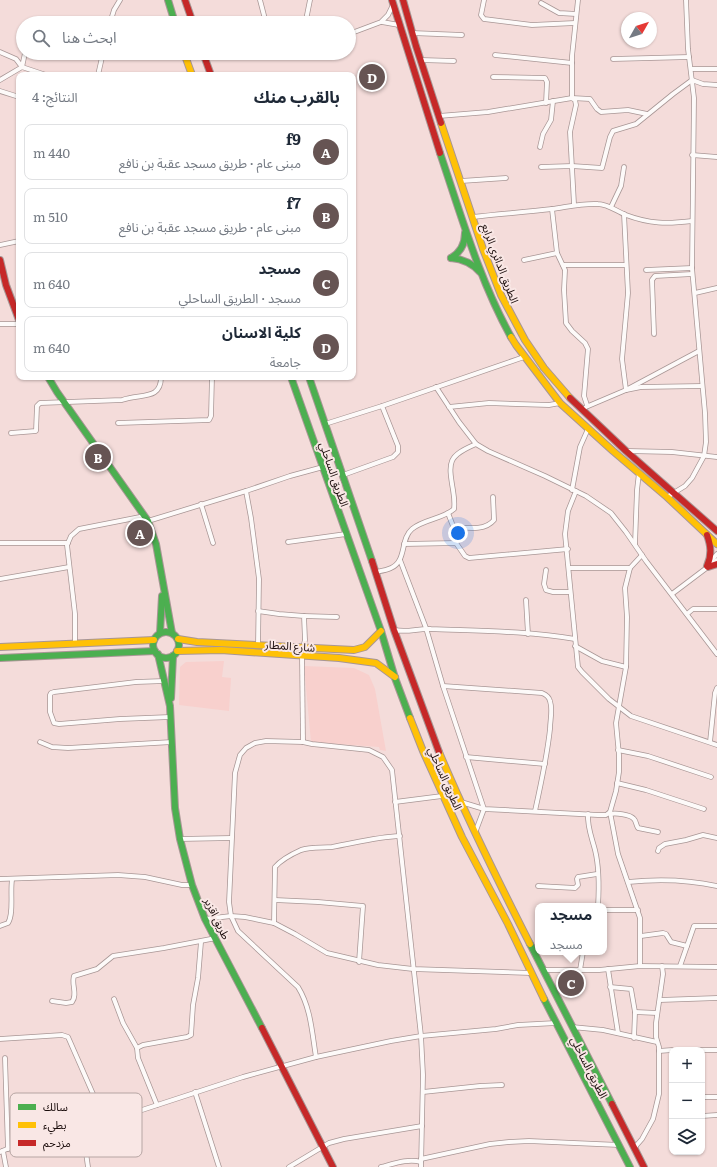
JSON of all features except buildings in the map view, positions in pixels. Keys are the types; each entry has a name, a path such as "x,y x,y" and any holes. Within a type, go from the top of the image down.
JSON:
{"main road":[{"path":"168,0 173,16"},
{"path":"184,0 190,16"},
{"name":"الطريق الدائري الرابع","path":"403,0 439,116 495,282 516,326 544,368 565,394 626,451 675,492 717,531"},
{"name":"الطريق الدائري الرابع","path":"393,2 413,71 482,276 501,318 524,357 560,403 717,544"},
{"path":"187,60 191,72"},
{"path":"206,60 210,72"},
{"path":"465,227 466,237 462,248 459,253 451,258 464,260 471,263 482,276"},
{"path":"0,260 6,285 16,312"},
{"path":"50,380 148,521 157,546 172,633 178,639 179,645 175,653 170,706"},
{"name":"الطريق الساحلي","path":"291,380 381,631 395,678 423,752 462,837 508,924 556,1023 630,1167"},
{"name":"الطريق الساحلي","path":"310,380 376,572 394,630 428,724 460,802 535,954"},
{"path":"706,567 711,557 711,549 707,535"},
{"path":"706,567 717,564"},
{"path":"160,634 163,585"},
{"name":"شارع المطار","path":"178,639 197,642 354,650 365,647 381,631"},
{"path":"0,647 154,640 160,634 166,632 172,633"},
{"path":"154,640 154,648 157,652 166,657 175,653"},
{"path":"339,658 340,649"},
{"name":"شارع المطار","path":"175,653 221,650 339,658 376,663 395,678"},
{"path":"0,658 157,652"},
{"name":"طريق اقزير","path":"157,652 170,706 175,808 180,839 192,885 205,919 333,1167"},
{"name":"الطريق الساحلي","path":"536,955 644,1167"}],"street":[{"path":"112,16 120,0"},
{"path":"260,0 264,16"},
{"path":"307,16 310,0"},
{"path":"484,0 481,15 484,19 532,25 575,23"},
{"path":"574,204 570,132 576,105 575,100 572,98 572,63 578,0"},
{"path":"666,497 685,486 692,478 704,456 706,442 695,293 692,274 692,155 694,98 689,57 686,0"},
{"path":"356,31 381,22 388,15 393,2"},
{"path":"541,3 559,13 576,14"},
{"path":"381,22 399,25"},
{"path":"412,33 462,35"},
{"path":"0,52 16,59"},
{"path":"494,55 572,63"},
{"path":"613,59 689,57"},
{"path":"17,60 22,66 38,72"},
{"path":"0,80 22,66 24,60"},
{"path":"99,72 101,60"},
{"path":"421,60 454,61"},
{"path":"691,69 717,69"},
{"path":"493,77 545,78 547,82 546,103"},
{"path":"692,80 703,84 717,85"},
{"path":"541,167 572,166 602,168 604,166 613,131 633,125 692,80"},
{"path":"0,91 16,96"},
{"path":"439,116 488,112 572,98 590,99 601,112 628,110 647,114"},
{"path":"540,147 543,134 551,120 553,101"},
{"path":"692,155 717,157"},
{"path":"611,207 621,186 624,167"},
{"path":"461,181 506,178"},
{"path":"473,217 552,209 574,204 599,204 611,207 638,219 670,224 692,221"},
{"path":"552,209 557,253 565,270 564,290 566,323 585,343 588,349 584,396 587,405"},
{"path":"624,214 628,293 622,359 626,390"},
{"path":"0,245 16,242"},
{"path":"524,260 557,253"},
{"path":"563,265 626,265"},
{"path":"646,270 692,268"},
{"path":"654,334 653,278 655,276 692,274"},
{"path":"695,293 717,288"},
{"path":"0,324 16,324"},
{"path":"582,410 587,405 626,390 699,352"},
{"path":"325,424 524,357"},
{"path":"11,433 36,431 38,404 122,400 135,396 152,394 158,391 160,388 161,380"},
{"path":"118,422 209,420 211,416 212,380"},
{"path":"626,390 641,387 702,386"},
{"path":"436,387 476,444 586,496 611,513 717,654"},
{"path":"449,407 489,403 549,405 560,403"},
{"path":"342,475 393,457 398,452 397,442 382,406"},
{"path":"588,429 580,447 574,490 568,511 565,534 568,549 570,592 578,667 609,699 631,716 717,745"},
{"path":"376,572 391,568 400,560 406,536 412,529 454,509 455,504 450,469 453,458 462,450 476,444"},
{"path":"626,451 672,452 717,457"},
{"path":"75,643 73,585 69,567 68,543 71,536 79,529 135,518 148,521 323,467"},
{"path":"635,545 639,473"},
{"path":"246,491 259,579 258,645"},
{"path":"448,513 453,526 455,527 481,528 489,526 494,520 492,497"},
{"path":"201,504 213,543"},
{"path":"288,542 346,534"},
{"path":"0,543 68,543"},
{"path":"404,544 456,543 465,556 469,558 568,549"},
{"path":"706,567 717,554"},
{"path":"640,966 640,918 618,854 610,813 617,783 619,761 616,723 618,707 625,681 626,667 626,588 630,568 642,555"},
{"path":"400,560 426,628 443,686 484,809 475,833"},
{"path":"672,594 717,560"},
{"path":"0,579 69,567"},
{"path":"569,568 630,568"},
{"path":"546,570 544,584 546,590 553,592 570,592"},
{"path":"526,600 528,634"},
{"path":"686,614 693,609 717,609"},
{"path":"258,610 278,614 337,617"},
{"path":"303,648 305,640 304,616"},
{"path":"394,630 402,632 426,628 551,635 575,639"},
{"path":"576,646 602,660 626,667"},
{"path":"302,656 303,742"},
{"path":"164,681 136,682 51,692 50,712 54,723 59,724 120,719 170,718"},
{"path":"443,686 542,693 547,695 550,700 551,710 545,764 535,811"},
{"path":"710,742 715,693 717,688"},
{"path":"316,1057 309,1015 298,987 238,931 231,916 229,902 235,774 240,755 246,748 255,743 266,741 303,742 369,750 384,757 392,770 421,1036 423,1092 421,1167"},
{"path":"40,742 52,747 68,748 172,742"},
{"path":"618,750 648,756 711,777"},
{"path":"466,756 545,764"},
{"path":"617,783 646,790 704,809"},
{"path":"395,802 442,796"},
{"path":"460,802 484,809 603,815 610,813 618,814 634,819 638,828 658,832"},
{"path":"588,814 588,828 595,851 598,903"},
{"path":"658,851 665,844 702,835 717,838"},
{"path":"274,923 275,867 291,855 306,849 332,847 385,837 400,836"},
{"path":"180,839 231,838"},
{"path":"538,886 575,888 578,885 578,877 597,874"},
{"path":"0,880 118,875 145,877 182,885 192,885"},
{"path":"0,926 8,923 11,917 10,893 12,880"},
{"path":"628,882 674,881 717,886"},
{"path":"275,900 363,906 359,962"},
{"path":"607,910 638,910"},
{"path":"205,919 231,916 245,917 274,923 327,953 359,962 413,969 531,973"},
{"path":"680,966 694,926 717,926"},
{"path":"641,936 663,933 666,934 670,942 687,946"},
{"path":"52,1001 66,1004 72,1002 75,995 73,981 74,976 97,969 113,956 201,942 216,938"},
{"path":"137,1048 143,1044 187,1038 191,1035 193,1005 198,978 201,942"},
{"path":"580,970 582,955"},
{"path":"543,970 608,969 640,966 717,967"},
{"path":"635,1147 649,1128 656,1109 659,1094 659,1051 656,1023 663,974 662,966"},
{"path":"608,969 618,1033"},
{"path":"610,987 631,989 635,1012 634,1038"},
{"path":"660,1000 717,998"},
{"path":"114,999 123,1023 137,1048 138,1058 157,1105"},
{"path":"635,1012 657,1013"},
{"path":"142,1110 195,1092 282,1066 391,1041 421,1036 496,1029 518,1025 556,1023"},
{"path":"572,1027 618,1033 634,1038 658,1042"},
{"path":"0,1039 62,1035 68,1037 93,1093"},
{"path":"659,1051 669,1050"},
{"path":"705,1050 717,1050"},
{"path":"5,1058 8,1149 2,1151 6,1167"},
{"path":"423,1092 502,1085"},
{"path":"195,1092 219,1167"},
{"path":"705,1098 717,1097"},
{"path":"705,1116 717,1115"},
{"path":"289,1167 329,1143 422,1126"},
{"path":"380,1167 406,1161 421,1160 490,1144 529,1140 619,1145"},
{"path":"87,1157 88,1167"}],"shaded area":[{"path":"224,661 222,677 231,678 229,711 179,705 180,667 186,662"},
{"path":"304,666 354,668 369,675 375,689 386,751 380,750 379,747 311,742"}],"traffic: fast":[{"path":"168,0 173,16"},
{"path":"440,153 480,270 511,337"},
{"path":"451,258 462,247 465,233"},
{"path":"451,258 467,262 480,272"},
{"path":"50,380 148,521 156,544 172,633"},
{"path":"292,380 381,631 395,678 410,718"},
{"path":"310,380 372,561"},
{"path":"160,633 162,596"},
{"path":"166,632 175,636 179,645 175,654 166,658 157,654 153,645 157,636 166,632"},
{"path":"0,658 155,651"},
{"path":"158,654 170,706 175,808 180,839 192,885 205,919 262,1028"},
{"path":"171,698 173,656"},
{"path":"530,944 535,954"},
{"path":"536,955 612,1104"},
{"path":"544,999 630,1167"}],"traffic: slow":[{"path":"187,60 191,72"},
{"path":"441,123 483,249 501,295 525,340 544,368 570,398"},
{"path":"511,337 560,403 667,497 717,544"},
{"path":"178,639 197,642 354,650 365,647 381,631"},
{"path":"0,647 154,640"},
{"path":"177,651 221,650 339,658 376,663 395,677"},
{"path":"410,718 423,751 462,837 508,924 544,999"},
{"path":"439,752 471,825 530,944"}],"traffic: jam":[{"path":"185,0 191,16"},
{"path":"392,0 440,153"},
{"path":"403,0 441,123"},
{"path":"206,60 210,72"},
{"path":"0,260 6,285 16,312"},
{"path":"570,398 626,451 717,531"},
{"path":"707,535 710,550 710,558 707,566"},
{"path":"372,561 394,630 439,752"},
{"path":"708,567 717,564"},
{"path":"262,1028 333,1167"},
{"path":"612,1104 644,1167"}],"place":[{"name":"كلية الاسنان","path":"372,77"},
{"name":"f7","path":"98,457"},
{"name":"f9","path":"140,533"},
{"name":"مسجد","path":"571,983"}]}
